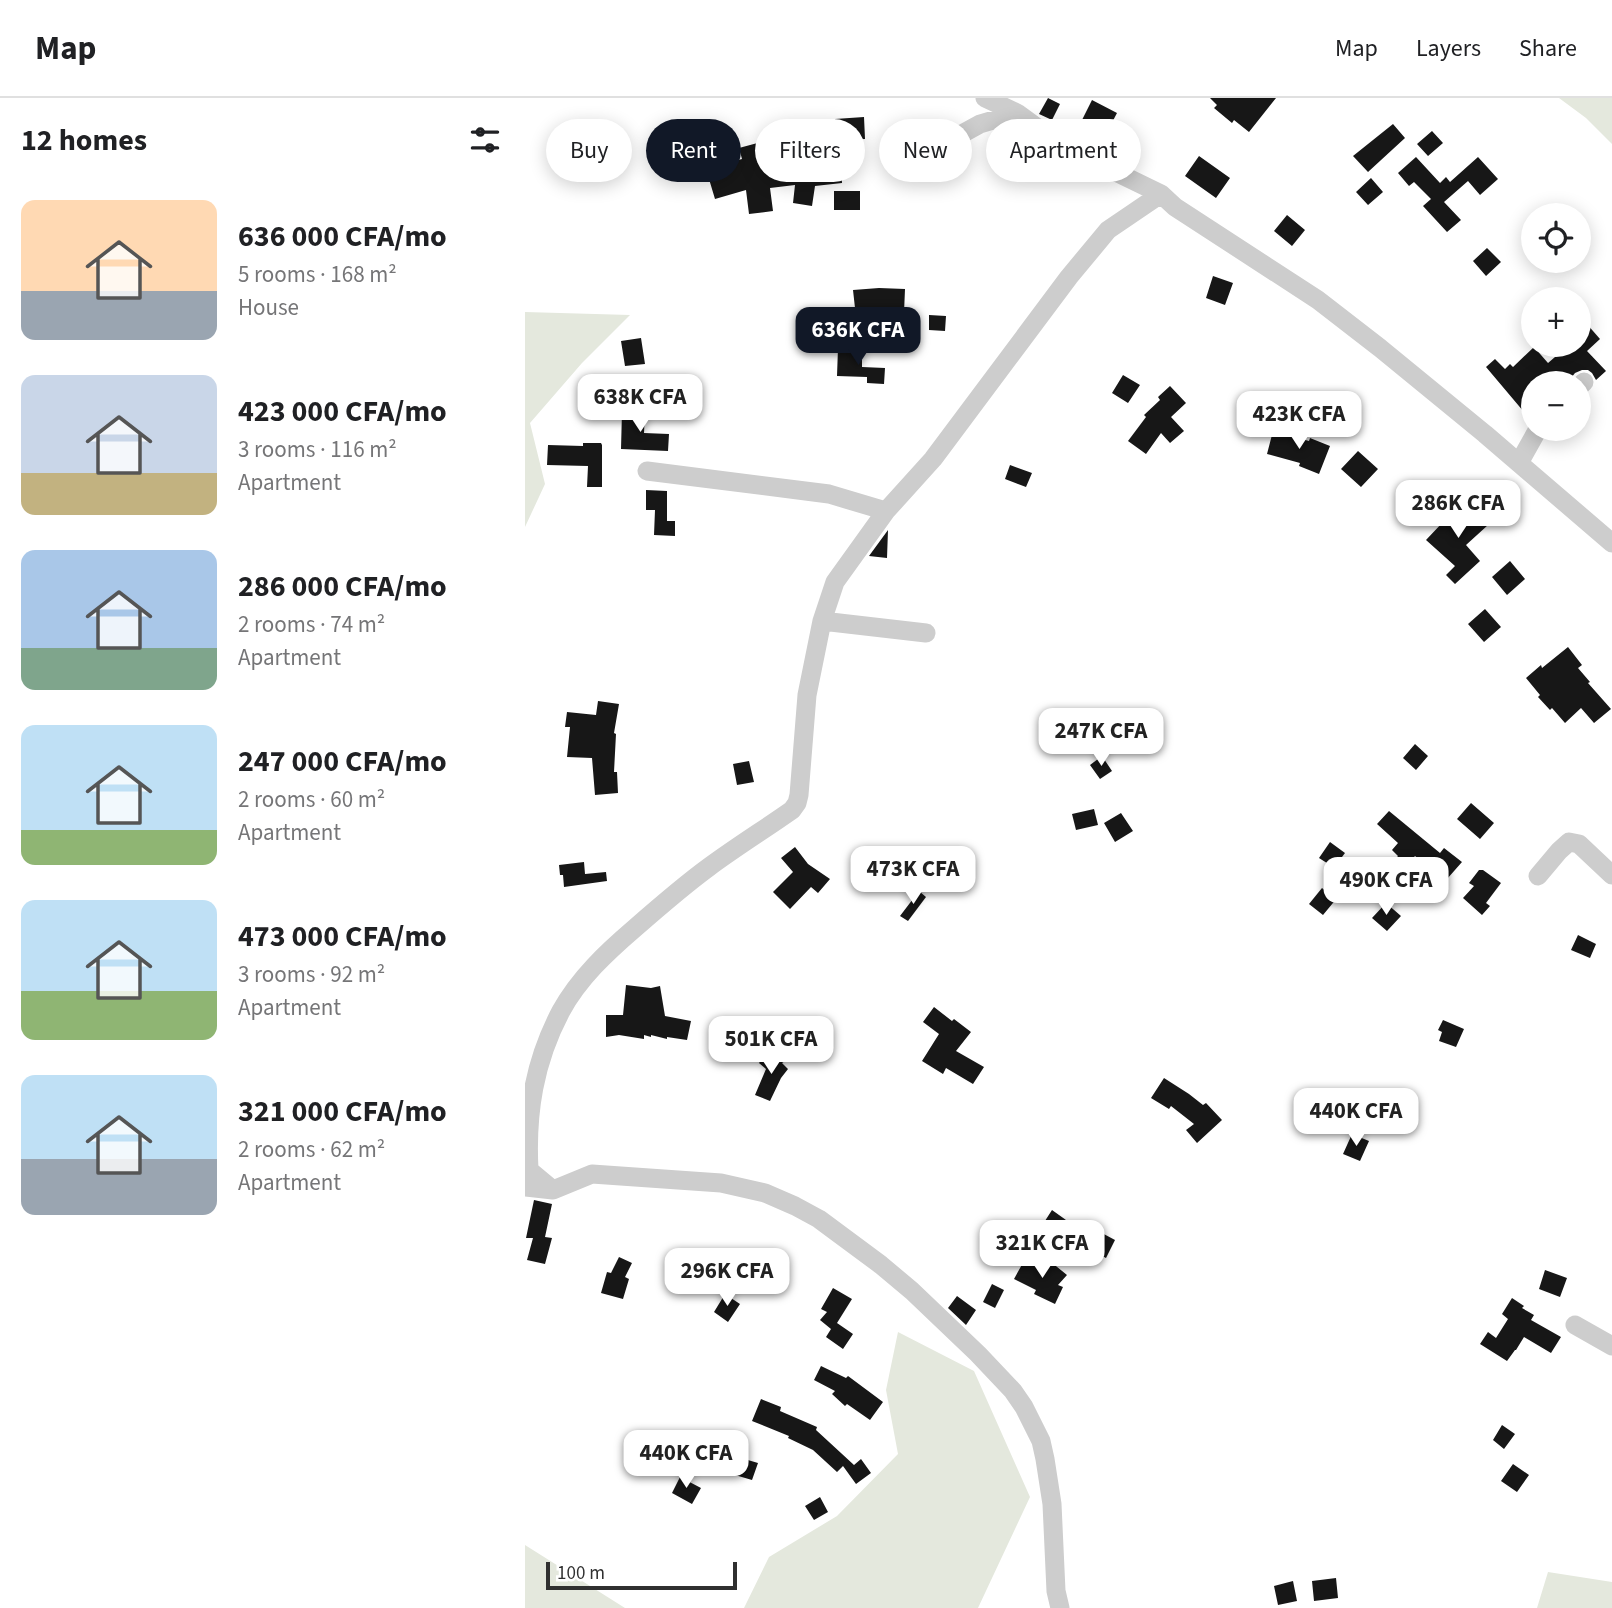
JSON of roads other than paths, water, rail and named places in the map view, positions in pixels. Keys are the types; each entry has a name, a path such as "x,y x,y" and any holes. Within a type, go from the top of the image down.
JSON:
{"street":[{"path":"985,98 1017,113 1042,132 1091,160 1161,194 1175,208 1318,300 1380,348 1612,543"},
{"path":"972,129 1017,113"},
{"path":"553,1190 529,1170 527,1138 534,1083 543,1052 562,1008 604,954 664,902 709,867 792,810 797,803 807,695 822,621 835,582 886,511 933,458 1069,277 1108,230 1161,194"},
{"path":"1519,463 1531,441"},
{"path":"647,471 829,494 886,511"},
{"path":"822,621 926,633"},
{"path":"1538,876 1569,842 1579,844 1612,875"},
{"path":"525,1188 553,1190 591,1174 721,1183 765,1193 795,1206 819,1219 881,1265 978,1354 1013,1391 1024,1407 1041,1441 1045,1459 1052,1504 1056,1591 1060,1608"},
{"path":"1575,1325 1612,1346"}]}
